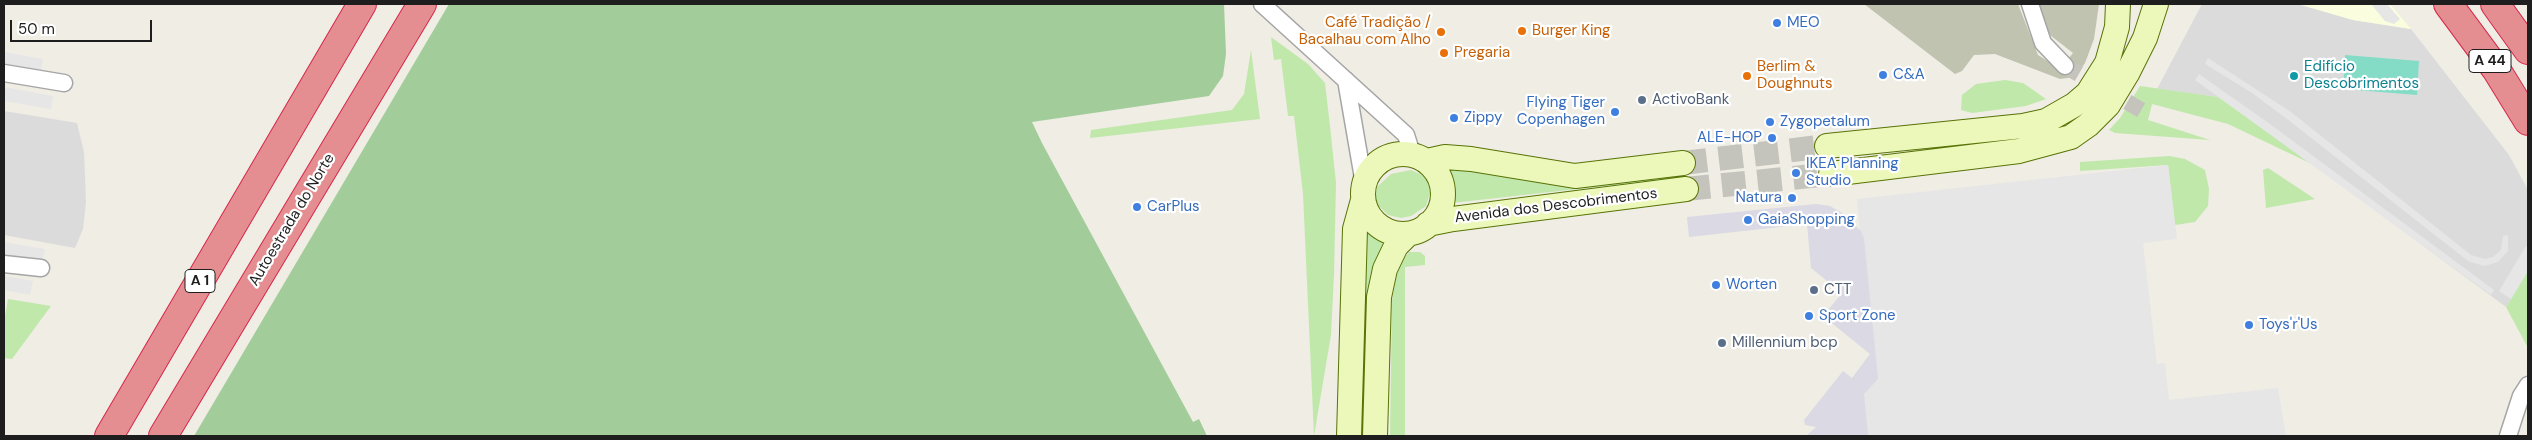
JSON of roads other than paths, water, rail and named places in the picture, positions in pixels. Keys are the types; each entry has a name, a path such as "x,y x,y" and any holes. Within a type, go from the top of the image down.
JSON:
{"highway":[{"name":"A 1","path":"109,436 362,4"},
{"name":"Autoestrada do Norte","path":"163,436 422,4"},
{"name":"A 44","path":"2448,4 2496,69 2528,120"},
{"name":"A 44","path":"2495,4 2528,50"}],"main road":[{"path":"1827,146 2023,126 2046,121 2074,105 2088,92 2107,63 2117,27 2118,4"},
{"path":"1831,174 2019,151 2071,137 2088,125 2108,105 2128,72 2145,38 2156,4"},
{"path":"1349,436 1355,230 1363,192 1375,165 1397,154 1420,158 1437,173 1442,188 1442,203 1435,218 1396,246 1385,269 1379,297 1375,436"},
{"name":"Avenida dos Descobrimentos","path":"1420,158 1471,159 1575,176 1683,163"},
{"name":"Avenida dos Descobrimentos","path":"1418,229 1453,218 1686,189"},
{"path":"1363,192 1368,215 1378,226 1393,233 1418,229"}],"street":[{"path":"1262,4 1406,134 1420,158"},
{"path":"2030,4 2031,12 2044,42 2065,66"},
{"path":"4,74 64,83"},
{"path":"1346,80 1363,192"},
{"path":"4,264 42,268"},
{"path":"2508,436 2521,396 2528,385"}],"tunnel":[{"path":"2065,66 2148,114"},
{"path":"1683,163 1827,146"},
{"path":"1686,189 1831,174"}],"place":[{"name":"MEO","path":"1777,23"},
{"name":"Burger King","path":"1522,31"},
{"name":"Café Tradição / Bacalhau com Alho","path":"1441,32"},
{"name":"Pregaria","path":"1444,53"},
{"name":"C&A","path":"1883,75"},
{"name":"Berlim & Doughnuts","path":"1747,76"},
{"name":"Edifício Descobrimentos","path":"2294,76"},
{"name":"ActivoBank","path":"1642,100"},
{"name":"Flying Tiger Copenhagen","path":"1615,112"},
{"name":"Zippy","path":"1454,118"},
{"name":"Zygopetalum","path":"1770,122"},
{"name":"ALE-HOP","path":"1772,138"},
{"name":"IKEA Planning Studio","path":"1796,173"},
{"name":"Natura","path":"1792,198"},
{"name":"CarPlus","path":"1137,207"},
{"name":"GaiaShopping","path":"1748,220"},
{"name":"Worten","path":"1716,285"},
{"name":"CTT","path":"1814,290"},
{"name":"Sport Zone","path":"1809,316"},
{"name":"Toys'r'Us","path":"2249,325"},
{"name":"Millennium bcp","path":"1722,343"}]}
